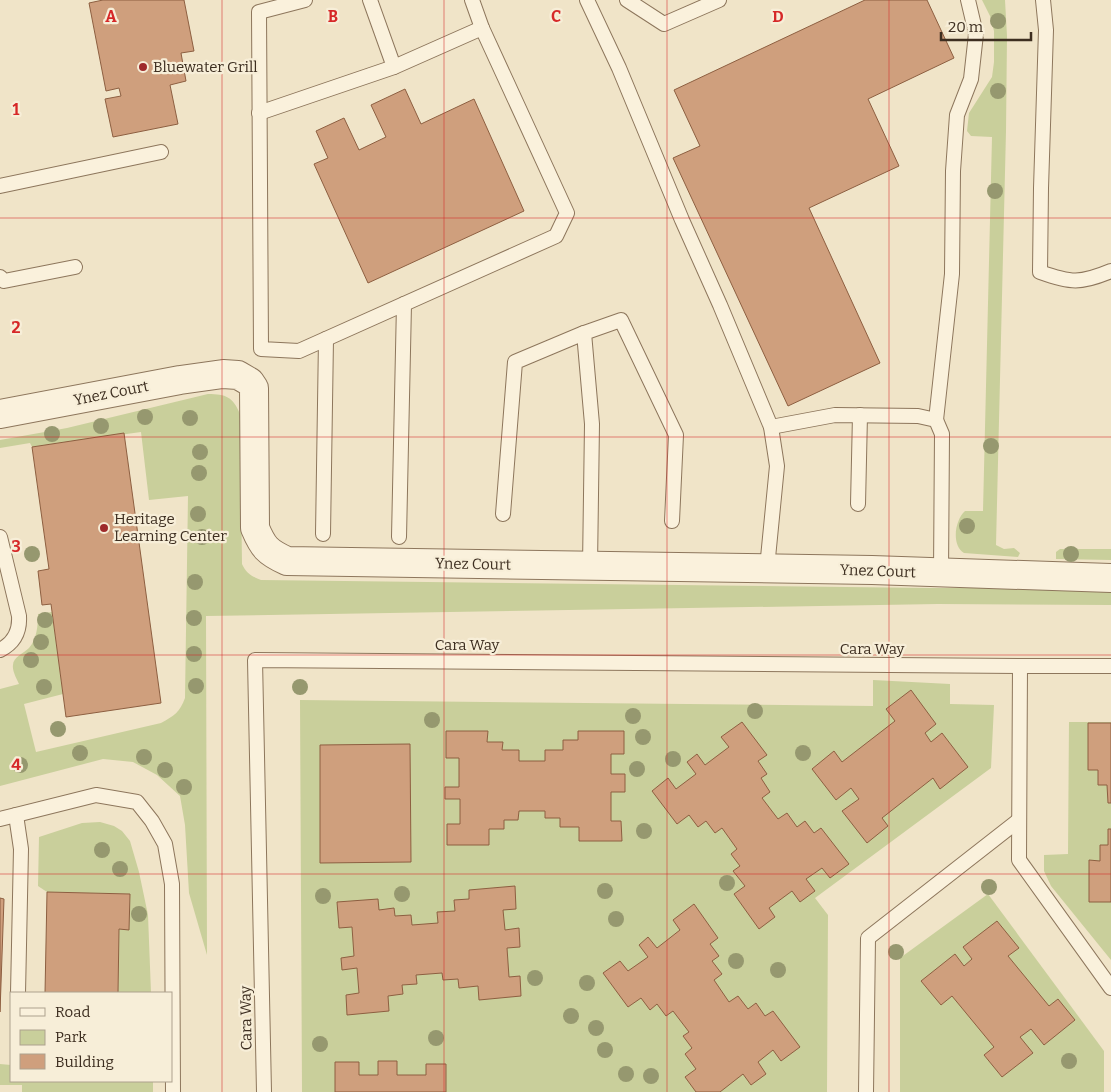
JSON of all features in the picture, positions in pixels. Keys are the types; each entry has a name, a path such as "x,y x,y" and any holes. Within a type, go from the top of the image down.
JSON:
{"street":[{"name":"Ynez Court","path":"0,414 180,380 223,374 238,375 250,382 254,388 255,528 262,546 273,555 286,561 767,568 1111,578"}],"lane":[{"path":"305,0 259,12 261,349 299,351 556,236 567,213 482,28 472,0"},
{"path":"370,0 394,67"},
{"path":"586,0 619,68 771,426 777,466 767,568"},
{"path":"627,0 664,24 719,0"},
{"path":"941,573 942,434 936,420 952,274 953,171 957,115 971,78 976,34 968,0"},
{"path":"1043,0 1046,30 1040,272 1065,281 1091,280 1111,271"},
{"path":"259,113 394,67 482,28"},
{"path":"0,186 161,152"},
{"path":"0,277 4,281 75,267"},
{"path":"399,537 404,304"},
{"path":"503,514 515,362 620,320 676,435 672,521"},
{"path":"584,333 592,424 590,566"},
{"path":"323,534 326,339"},
{"path":"771,426 835,415 918,416 936,420"},
{"path":"858,504 860,416"},
{"path":"0,537 20,626 12,642 0,650"},
{"name":"Cara Way","path":"264,1092 255,660 1111,666"},
{"path":"1020,666 1019,860 1111,988"},
{"path":"0,819 96,795 137,802 152,821 165,844 172,884 173,1092"},
{"path":"16,815 21,850 18,992"},
{"path":"866,1092 868,938 1019,820"}],"green space":[{"path":"982,0 1005,0 1007,36 1006,131 996,545 1004,549 1014,548 1020,553 1018,557 964,553 957,544 956,539 957,526 965,511 983,511 992,137 971,136 967,131 969,113 992,77 994,62 994,31 990,16"},
{"path":"208,394 224,396 232,400 240,414 242,564 249,574 261,580 930,588 1111,588 1111,605 938,604 206,616 207,955 189,893 185,825 180,796 157,775 133,762 103,759 0,786 0,689 19,684 13,670 13,662 29,648 34,640 38,614 52,612 63,694 24,704 36,752 161,723 173,716 181,707 185,698 188,496 149,500 141,432 32,447 30,443 0,448 0,440 67,428"},
{"path":"1060,549 1111,549 1111,560 1056,559 1056,552"},
{"path":"873,680 950,684 950,704 994,705 991,768 815,898 828,915 827,1092 302,1092 300,700 873,706"},
{"path":"1069,722 1111,722 1111,960 1051,886 1044,871 1044,855 1068,854"},
{"path":"100,822 114,826 122,831 130,841 148,915 151,992 118,992 119,929 129,929 130,894 47,892 38,886 39,837 82,823"},
{"path":"988,894 1104,1051 1104,1092 900,1092 900,958"},
{"path":"0,1064 10,1065 10,1082 153,1082 153,1092 22,1092 22,1085 0,1085"}],"building":[{"name":"Bluewater Grill","path":"103,0 184,0 194,51 181,53 186,81 170,85 178,124 113,137 105,99 121,96 119,88 106,91 89,3"},
{"path":"865,0 927,0 954,58 868,99 899,166 809,208 880,363 788,406 673,158 700,146 674,90"},
{"path":"405,89 421,124 474,99 524,211 368,283 314,164 328,158 316,131 344,118 359,150 386,137 371,105"},
{"path":"124,433 161,703 66,717 51,604 42,605 38,571 49,569 32,447"},
{"path":"911,690 936,724 925,733 931,742 942,733 968,767 940,789 933,778 882,818 888,826 867,843 842,811 859,799 851,788 836,800 812,769 834,751 842,762 895,721 886,709"},
{"path":"742,722 767,755 758,761 767,774 761,778 770,792 762,798 778,819 787,813 797,827 805,821 814,833 821,828 849,864 830,878 822,868 806,879 815,891 800,902 792,891 769,908 775,917 759,929 734,894 745,886 733,871 740,866 731,854 737,849 722,828 715,833 706,821 698,827 689,815 677,824 652,791 668,778 676,789 696,774 687,762 697,754 705,765 729,747 721,737"},
{"path":"1088,723 1111,723 1111,803 1108,803 1107,785 1098,785 1098,770 1088,770"},
{"path":"446,731 488,731 487,742 503,742 502,750 519,750 519,761 545,761 545,750 563,750 563,740 578,740 578,731 624,731 624,754 611,754 611,774 625,774 625,792 611,792 611,821 621,821 622,841 579,841 579,827 560,827 560,818 545,818 545,811 519,811 518,820 504,820 504,829 489,829 489,845 447,845 447,824 460,824 460,799 445,799 445,787 459,787 459,758 446,758"},
{"path":"410,744 411,862 320,863 320,745"},
{"path":"1108,829 1111,829 1111,902 1089,902 1089,860 1100,861 1100,845 1108,845"},
{"path":"515,886 516,909 503,910 505,930 519,928 520,947 507,948 509,977 520,976 521,996 479,1000 478,986 459,988 458,979 443,980 442,973 416,975 417,984 402,985 403,994 388,996 389,1011 347,1015 346,995 359,993 357,968 342,970 341,958 354,956 352,927 339,928 337,902 378,899 379,910 394,908 395,916 411,915 412,925 438,923 437,912 455,911 454,900 469,899 469,890"},
{"path":"47,892 130,894 129,930 119,929 118,992 45,992"},
{"path":"0,898 4,899 0,1012"},
{"path":"694,904 718,938 710,944 719,956 712,961 722,974 714,980 729,1002 738,996 748,1009 756,1003 765,1016 773,1011 800,1047 781,1061 773,1050 758,1062 766,1074 751,1085 743,1074 720,1092 696,1092 685,1077 696,1069 685,1054 692,1048 683,1036 689,1032 673,1011 666,1016 657,1004 650,1010 641,998 628,1007 603,973 620,961 628,971 648,957 639,945 648,937 657,948 680,930 673,920"},
{"path":"997,921 1019,948 1008,956 1049,1006 1058,999 1075,1020 1044,1045 1031,1029 1020,1037 1033,1053 1002,1077 984,1055 994,1047 952,996 941,1005 921,981 955,954 964,966 972,959 963,947"},
{"path":"378,1061 397,1061 397,1075 426,1075 426,1064 446,1064 446,1092 335,1092 335,1062 359,1062 359,1075 378,1075"}],"place":[{"name":"Bluewater Grill","path":"143,67"},
{"name":"Heritage Learning Center","path":"104,528"}]}
